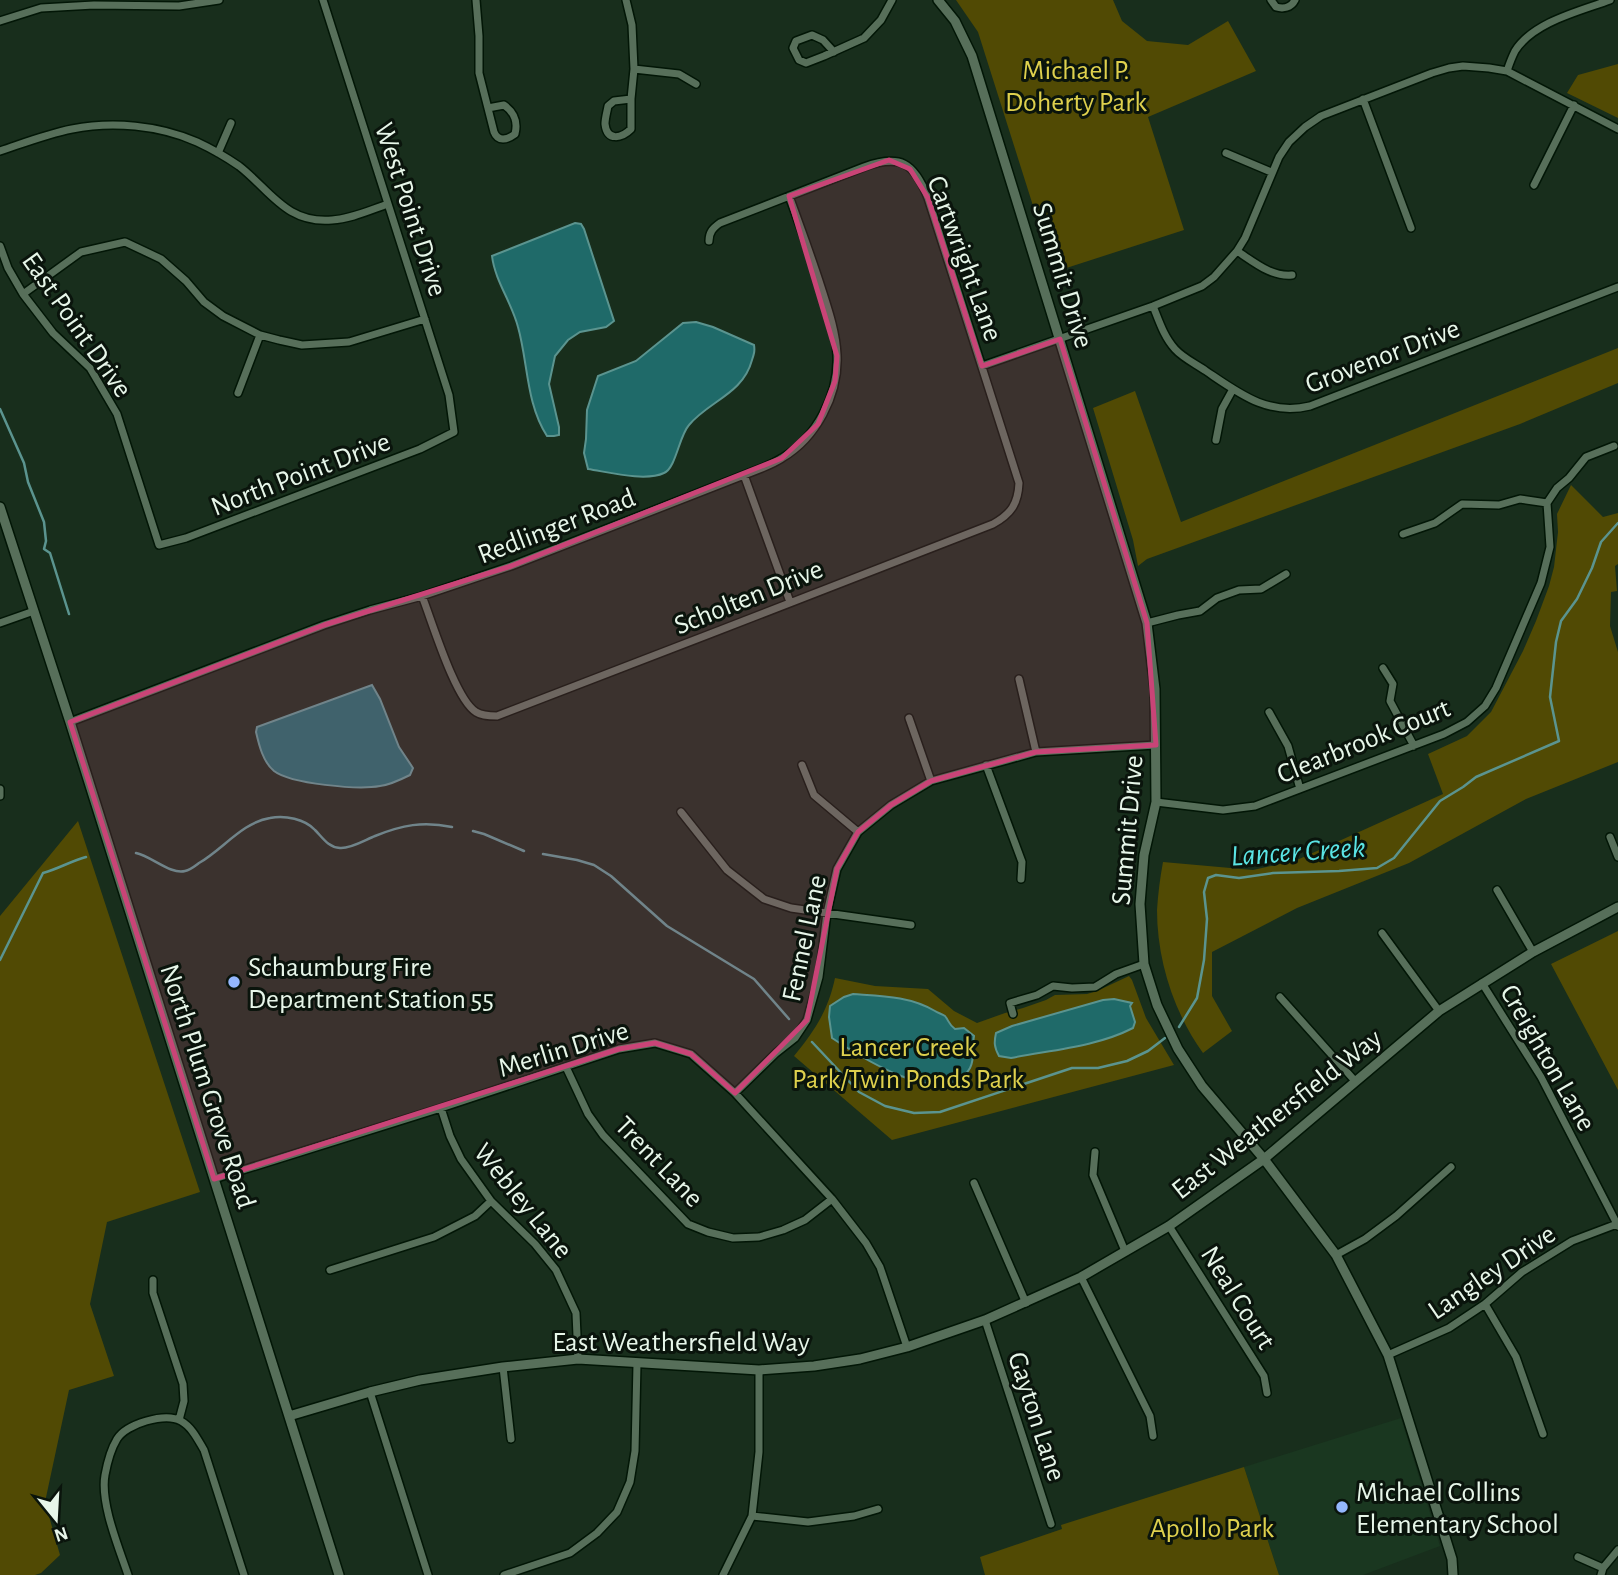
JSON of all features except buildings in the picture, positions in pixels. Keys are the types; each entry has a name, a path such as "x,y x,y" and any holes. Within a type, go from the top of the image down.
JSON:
{"street":[{"path":"0,21 41,8 94,5 179,6 219,0"},
{"name":"West Point Drive","path":"323,0 449,395 454,432"},
{"path":"476,0 479,73 488,108 496,136 508,139 515,134 517,126 511,110 504,105 488,108"},
{"path":"626,0 632,25 634,69 631,129 618,138 613,136 607,131 605,122 608,106 614,101 631,99"},
{"path":"834,52 823,40 812,36 796,41 793,48 799,60 806,63 834,52 864,38 881,20 891,0"},
{"name":"Summit Drive","path":"938,0 955,21 972,56 1147,624 1155,690 1156,802 1144,855 1140,901 1144,964 1157,1005 1178,1049 1202,1086 1264,1159 1336,1255 1388,1354 1452,1559 1453,1575"},
{"path":"1271,0 1276,8 1282,9 1289,7 1295,0"},
{"path":"1507,71 1516,50 1536,30 1557,19 1610,0"},
{"path":"982,366 1202,286 1214,277 1237,251 1279,157 1289,142 1305,127 1328,113 1432,73 1463,66 1507,71 1618,129"},
{"path":"634,69 679,74 696,84"},
{"path":"1363,99 1411,228"},
{"path":"1534,185 1574,105"},
{"path":"218,153 231,123"},
{"path":"0,151 69,130 111,125 148,128 195,141 218,153 295,214 336,220 388,204"},
{"path":"1226,153 1271,172"},
{"name":"Cartwright Lane","path":"709,241 713,228 720,222 880,161 896,161 910,169 922,184 928,198 982,366"},
{"name":"Redlinger Road","path":"70,722 324,625 511,566 782,458 800,444 818,424 835,381 837,356 834,331 789,196"},
{"path":"23,293 81,252 125,242 161,260 186,281 204,302 223,316 260,335 291,344 337,344 361,340 425,319"},
{"name":"East Point Drive","path":"0,246 8,268 23,293 53,333 90,368 117,414 159,545"},
{"path":"1237,251 1268,271 1283,276 1292,275"},
{"name":"Grovenor Drive","path":"1153,306 1163,331 1175,350 1233,389 1270,407 1290,409 1310,406 1618,287"},
{"path":"239,393 260,335"},
{"name":"Scholten Drive","path":"422,596 458,689 474,711 491,716 509,712 993,524 1007,515 1017,502 1019,483 982,366"},
{"path":"1216,440 1222,409 1233,389"},
{"name":"North Point Drive","path":"159,545 186,538 420,450 454,432"},
{"path":"1403,534 1435,523 1462,504 1499,505 1520,499 1547,503 1586,457 1614,446"},
{"path":"744,475 790,602"},
{"name":"Clearbrook Court","path":"1156,802 1223,810 1255,806 1414,746 1466,722 1485,706 1496,688 1541,583 1550,547 1547,503"},
{"name":"North Plum Grove Road","path":"0,507 289,1416 336,1574"},
{"path":"1147,624 1200,611 1217,598 1239,590 1261,589 1286,574"},
{"path":"0,622 34,611"},
{"path":"1383,668 1393,684 1390,701 1414,746"},
{"path":"1019,679 1036,752"},
{"path":"1269,712 1288,746 1300,789"},
{"path":"909,718 931,781"},
{"name":"Fennel Lane","path":"735,1093 795,1038 807,1020 819,977 827,913 837,869 858,832 891,805 931,781 1036,752 1156,745"},
{"path":"802,765 814,795 858,832"},
{"path":"986,765 1022,862 1021,879"},
{"path":"0,789 0,796"},
{"path":"681,812 727,870 764,899 791,908 911,925"},
{"path":"1610,837 1618,857"},
{"path":"1497,890 1533,952"},
{"name":"East Weathersfield Way","path":"289,1416 419,1380 503,1367 578,1360 759,1370 814,1366 860,1359 907,1347 985,1320 1081,1277 1169,1226 1264,1159 1439,1011 1533,952 1618,907"},
{"path":"1382,933 1439,1011"},
{"path":"1013,1014 1010,1003 1037,995 1052,986 1095,987 1116,974 1144,964"},
{"name":"Creighton Lane","path":"1482,983 1541,1077 1618,1225"},
{"path":"1280,997 1355,1081"},
{"name":"Merlin Drive","path":"214,1179 619,1049 655,1043 691,1054 735,1093 832,1199 866,1243 880,1267 907,1347"},
{"name":"Trent Lane","path":"566,1067 588,1114 603,1135 688,1224 733,1238 759,1237 805,1220 832,1199"},
{"name":"Webley Lane","path":"441,1108 461,1159 491,1201 535,1244 556,1270 576,1313 578,1360"},
{"path":"1095,1152 1093,1175 1125,1251"},
{"path":"1336,1255 1365,1239 1396,1216 1451,1167"},
{"path":"974,1183 1026,1303"},
{"path":"330,1270 434,1237 475,1216 491,1201"},
{"name":"Langley Drive","path":"1388,1354 1449,1328 1485,1304 1522,1272 1572,1241 1618,1225"},
{"name":"Neal Court","path":"1169,1226 1264,1376 1267,1393"},
{"path":"1081,1277 1150,1416 1153,1436"},
{"path":"153,1280 153,1293 183,1384 184,1401 179,1420"},
{"path":"1485,1304 1516,1357 1543,1434"},
{"name":"Gayton Lane","path":"985,1320 1051,1524"},
{"path":"503,1575 570,1553 597,1533 617,1512 630,1482 635,1451 638,1364"},
{"path":"503,1367 511,1439"},
{"path":"723,1575 752,1516 759,1451 759,1370"},
{"path":"370,1392 428,1575"},
{"path":"128,1575 104,1495 104,1477 117,1438 132,1426 155,1418 179,1420 195,1434 204,1450 244,1575"},
{"path":"752,1516 808,1522 854,1516 878,1509"},
{"path":"1578,1557 1602,1572 1618,1549"}],"highlighted area":[{"path":"889,160 910,169 928,198 982,366 1060,339 1147,623 1156,745 1036,752 931,781 891,805 858,832 837,869 807,1020 735,1093 691,1054 655,1043 619,1049 214,1179 70,722 324,625 511,566 782,458 818,424 835,381 837,356 789,196"}],"shaded area":[{"name":"Michael Collins Elementary School","path":"1401,1418 1440,1546 1363,1575 1279,1575 1244,1467"}],"green space":[{"name":"Michael P. Doherty Park","path":"956,0 1113,0 1122,21 1147,41 1188,45 1228,21 1256,71 1148,117 1184,230 1054,272 978,32"},
{"path":"1618,64 1618,118 1567,93 1578,75"},
{"path":"1618,348 1618,383 1520,424 1147,559 1138,566 1133,540 1093,408 1135,391 1181,522"},
{"path":"1571,485 1603,517 1618,513 1618,564 1615,566 1617,591 1611,592 1610,626 1618,652 1618,762 1526,799 1409,863 1297,908 1212,952 1212,996 1232,1031 1203,1053 1176,1003 1160,948 1157,910 1163,862 1253,870 1297,860 1443,794 1428,754 1467,736 1491,712 1523,651 1549,586 1558,532 1557,514"},
{"path":"78,821 200,1192 107,1222 90,1304 114,1376 69,1390 45,1502 60,1555 41,1573 35,1575 0,1575 0,916"},
{"path":"1618,931 1618,1090 1551,964"},
{"name":"Lancer Creek Park/Twin Ponds Park","path":"1129,976 1146,1018 1174,1065 892,1140 794,1056 820,1020 835,978 875,986 928,989 954,1011 977,1023 1055,995 1097,991"},
{"name":"Apollo Park","path":"1244,1467 1279,1575 985,1575 980,1557 1062,1529 1061,1525"}],"water":[{"path":"575,223 581,224 584,229 614,321 606,327 580,332 568,340 555,356 549,384 559,435 547,436 531,397 515,318 496,274 492,256"},
{"path":"696,322 754,345 748,372 733,389 689,425 672,465 664,473 647,477 588,469 584,453 587,410 598,376 636,361 683,323"},
{"path":"372,685 399,747 413,768 410,775 384,785 341,786 309,783 283,776 270,767 260,748 257,727"},
{"path":"853,994 916,1002 945,1016 955,1029 964,1028 974,1036 970,1068 958,1080 942,1084 922,1083 881,1067 832,1038 830,1006"},
{"path":"1114,999 1132,1003 1130,1006 1135,1022 1133,1028 1104,1040 1057,1050 1011,1058 999,1056 997,1053 996,1033 1012,1026"}],"waterway":[{"path":"0,409 24,463 28,482 44,522 44,549 50,553 69,614"},
{"name":"Lancer Creek","path":"1179,1027 1197,998 1204,960 1207,919 1204,892 1208,878 1216,875 1239,878 1273,873 1377,868 1394,858 1440,801 1476,777 1559,741 1550,697 1561,621 1577,599 1601,542 1618,523"},
{"path":"136,853 167,868 185,871 251,825 276,817 306,823 329,844 340,848 353,846 404,827 422,824 452,827"},
{"path":"473,831 524,851"},
{"path":"543,854 594,865 611,876 667,926 754,979 789,1019"},
{"path":"0,960 43,873 86,857"},
{"name":"Lancer Creek","path":"812,1042 859,1092 885,1106 914,1113 940,1112 1072,1068 1098,1068 1127,1061 1148,1051 1165,1038"}],"place":[{"name":"Schaumburg Fire Department Station 55","path":"234,982"},
{"name":"Michael Collins Elementary School","path":"1342,1507"}]}
